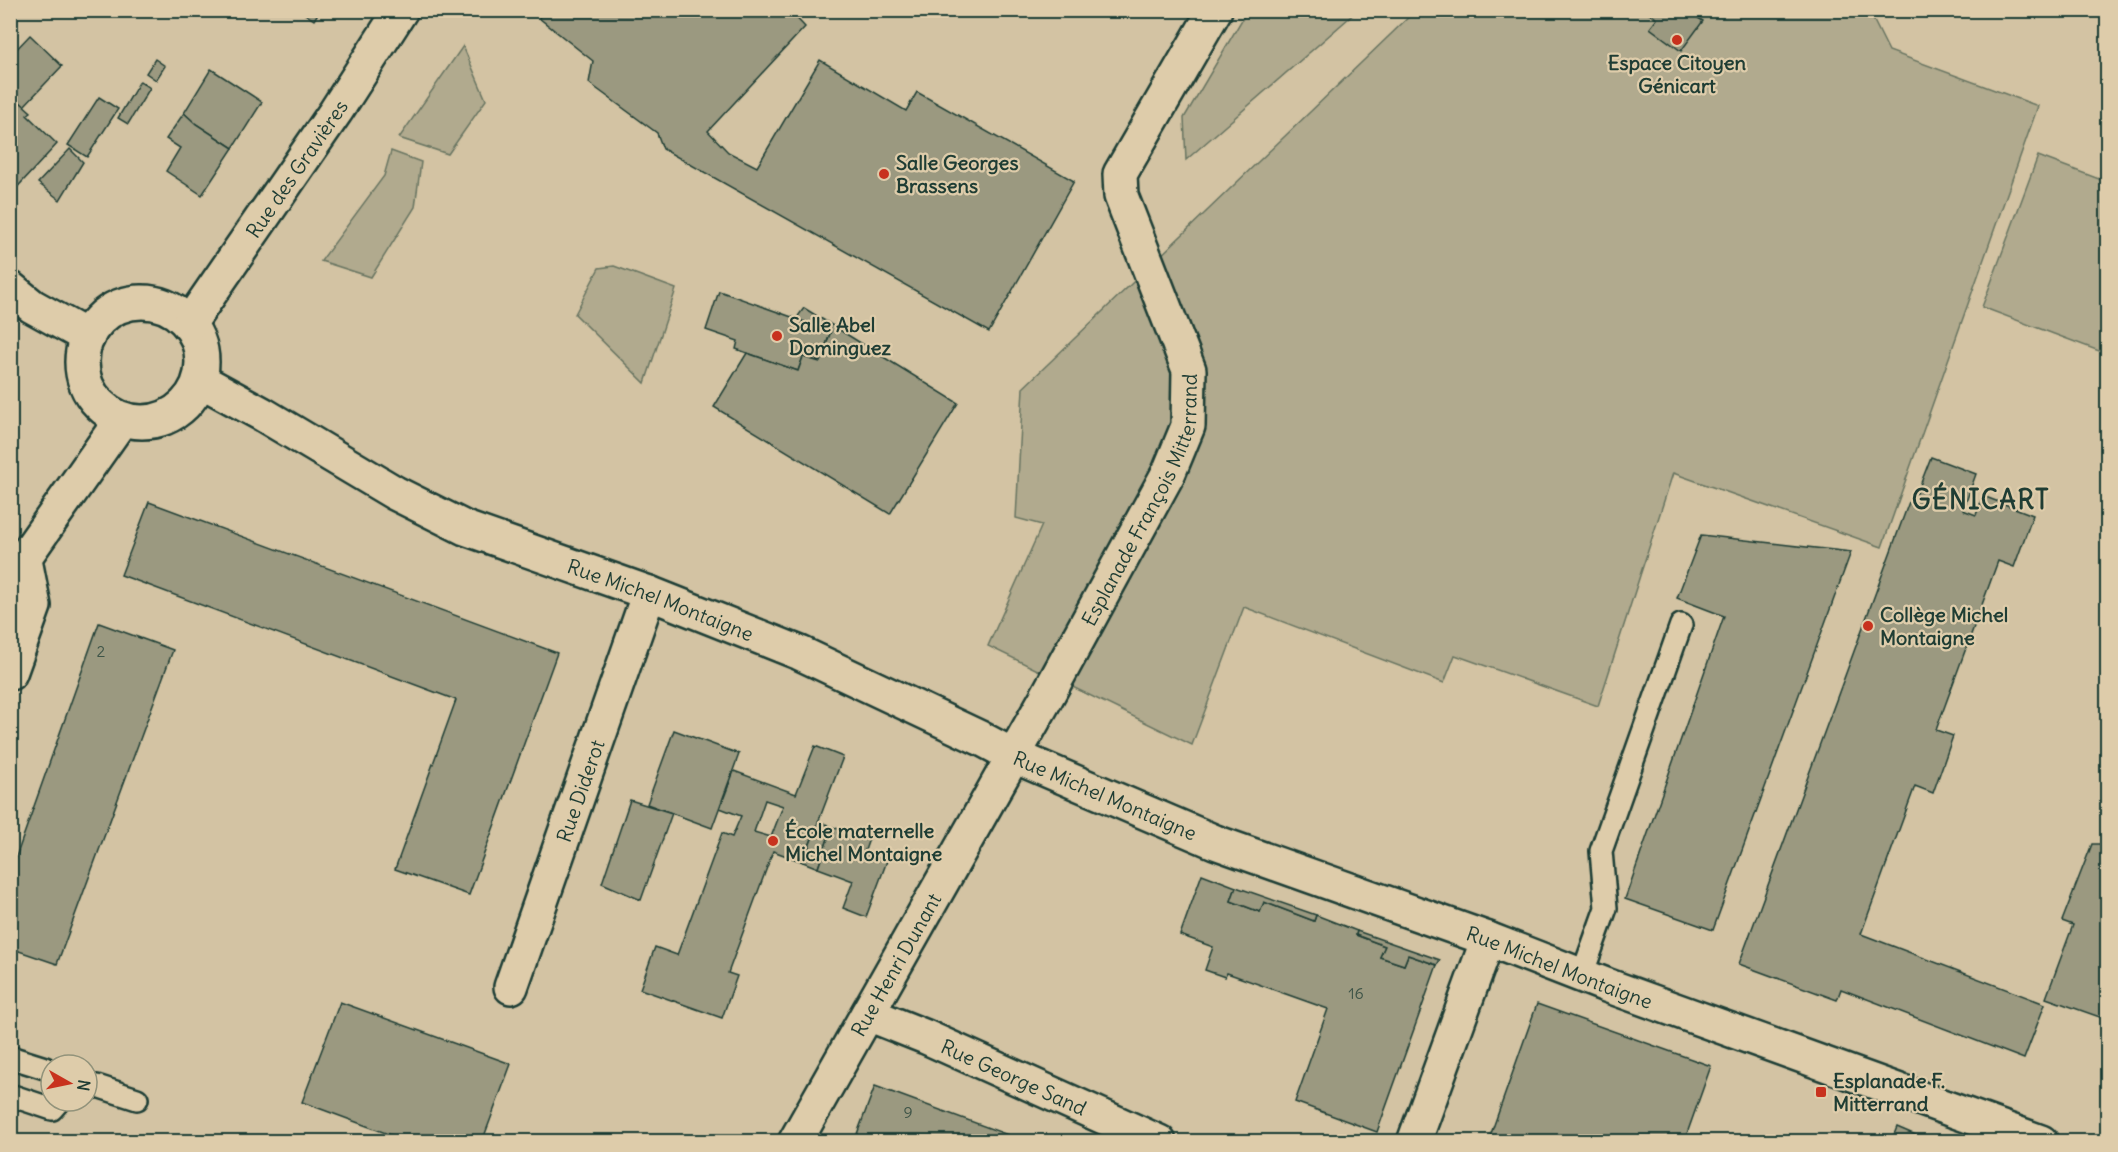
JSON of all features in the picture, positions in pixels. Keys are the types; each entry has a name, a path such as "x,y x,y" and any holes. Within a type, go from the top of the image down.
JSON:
{"street":[{"name":"Rue des Gravières","path":"189,324 336,111 401,10"},
{"name":"Esplanade François Mitterrand","path":"1014,756 1169,472 1188,426 1189,370 1121,196 1119,174 1215,10"},
{"path":"10,288 32,306 88,337"},
{"path":"135,302 155,303 165,307 174,311 189,324 199,342 203,360 200,380 193,394 183,406 169,416 154,421 138,422 122,419 105,409 92,394 84,376 82,356 88,337 99,320 116,308 135,302"},
{"name":"Rue Michel Montaigne","path":"200,380 264,415 395,493 465,528 648,593 800,653 1014,756 1215,842 1488,939 2041,1142"},
{"path":"10,673 34,606 14,573 122,419"},
{"name":"Rue Diderot","path":"511,987 648,593"},
{"name":"Rue Henri Dunant","path":"795,1142 1014,756"},
{"path":"1414,1142 1488,939"},
{"name":"Rue George Sand","path":"868,1014 926,1037 1159,1142"}],"lane":[{"path":"1582,975 1606,908 1601,851 1681,625"},
{"path":"10,1057 39,1066"},
{"path":"99,1087 137,1099"},
{"path":"10,1095 39,1105"}],"shaded area":[{"path":"1247,11 1357,11 1186,160 1184,118"},
{"path":"1415,11 1869,11 1889,51 2038,106 1882,547 1673,473 1598,706 1455,655 1444,683 1244,607 1192,745 988,646 1042,525 1016,518 1023,388"},
{"path":"463,46 486,100 448,154 399,138"},
{"path":"391,151 421,162 415,207 371,277 321,261 384,176"},
{"path":"2038,156 2107,182 2107,354 1982,307"},
{"path":"614,266 676,289 645,383 575,314 599,268"}],"building":[{"path":"299,10 320,10 314,20"},
{"name":"Salle Georges Brassens","path":"543,10 789,10 805,27 708,131 728,152 757,167 820,60 906,111 917,92 1074,181 989,332 663,149 657,133 589,83 593,61 539,18"},
{"name":"Espace Citoyen Génicart","path":"1645,10 1704,10 1698,18 1703,21 1681,51 1650,28 1657,19"},
{"path":"30,35 62,66 24,106 10,93 10,56"},
{"path":"155,59 165,66 156,80 146,73"},
{"path":"211,69 262,102 233,148 196,124 184,113"},
{"path":"140,81 150,88 128,124 118,118"},
{"path":"10,93 31,112 27,115 57,144 10,195"},
{"path":"99,97 118,109 87,157 68,145"},
{"path":"184,113 196,124 233,148 202,195 166,171 180,148 166,139"},
{"path":"70,149 83,162 60,200 38,183"},
{"name":"Salle Abel Dominguez","path":"719,291 831,331 820,362 803,357 798,371 736,349 738,341 706,330"},
{"path":"804,308 958,403 890,514 714,407 747,353 798,371 803,357 820,362 831,331 796,319"},
{"path":"1931,457 1976,474 1963,510 1976,515 1983,496 2033,515 2014,567 1998,561 1936,730 1953,736 1933,793 1915,786 1861,934 2045,1004 2024,1059 1841,989 1837,1000 1739,964 1913,491 1917,493"},
{"path":"149,502 557,653 469,895 395,869 456,700 121,575"},
{"path":"1701,535 1851,552 1713,930 1625,899 1724,616 1677,598"},
{"path":"99,623 173,650 57,964 10,948 10,874"},
{"path":"674,730 739,754 712,828 647,804"},
{"path":"815,746 843,757 803,862 773,851 728,973 737,976 722,1018 640,989 655,947 677,955 722,833 732,837 741,816 720,808 734,771 796,794","holes":["765,800 783,806 771,837 754,832"]},
{"path":"630,800 672,813 641,900 602,883"},
{"path":"819,821 832,827 818,868 803,862"},
{"path":"832,827 869,839 864,853 887,861 866,917 843,908 853,881 818,868"},
{"path":"2092,844 2108,844 2108,1020 2046,998 2073,925 2062,921"},
{"path":"1202,874 1236,887 1231,901 1260,912 1264,902 1314,921 1316,915 1357,931 1356,935 1385,946 1380,957 1404,965 1408,955 1437,965 1377,1132 1295,1102 1328,1009 1227,973 1225,977 1205,970 1213,947 1180,935"},
{"path":"1236,887 1316,915 1314,921 1264,902 1260,912 1231,901"},
{"path":"1357,931 1440,960 1437,965 1408,955 1404,965 1380,957 1385,946 1356,935"},
{"path":"340,1002 511,1064 482,1142 410,1142 302,1102"},
{"path":"1537,1004 1711,1066 1684,1142 1488,1142"},
{"path":"875,1086 1027,1142 854,1142"},
{"path":"1897,1127 1932,1142 1891,1142"}],"place":[{"name":"Espace Citoyen Génicart","path":"1677,40"},
{"name":"Salle Georges Brassens","path":"884,174"},
{"name":"Salle Abel Dominguez","path":"777,336"},
{"name":"Collège Michel Montaigne","path":"1868,626"},
{"name":"École maternelle Michel Montaigne","path":"773,841"},
{"name":"Esplanade F. Mitterrand","path":"1821,1092"}],"district":[{"name":"GÉNICART","path":"1981,499"}]}
